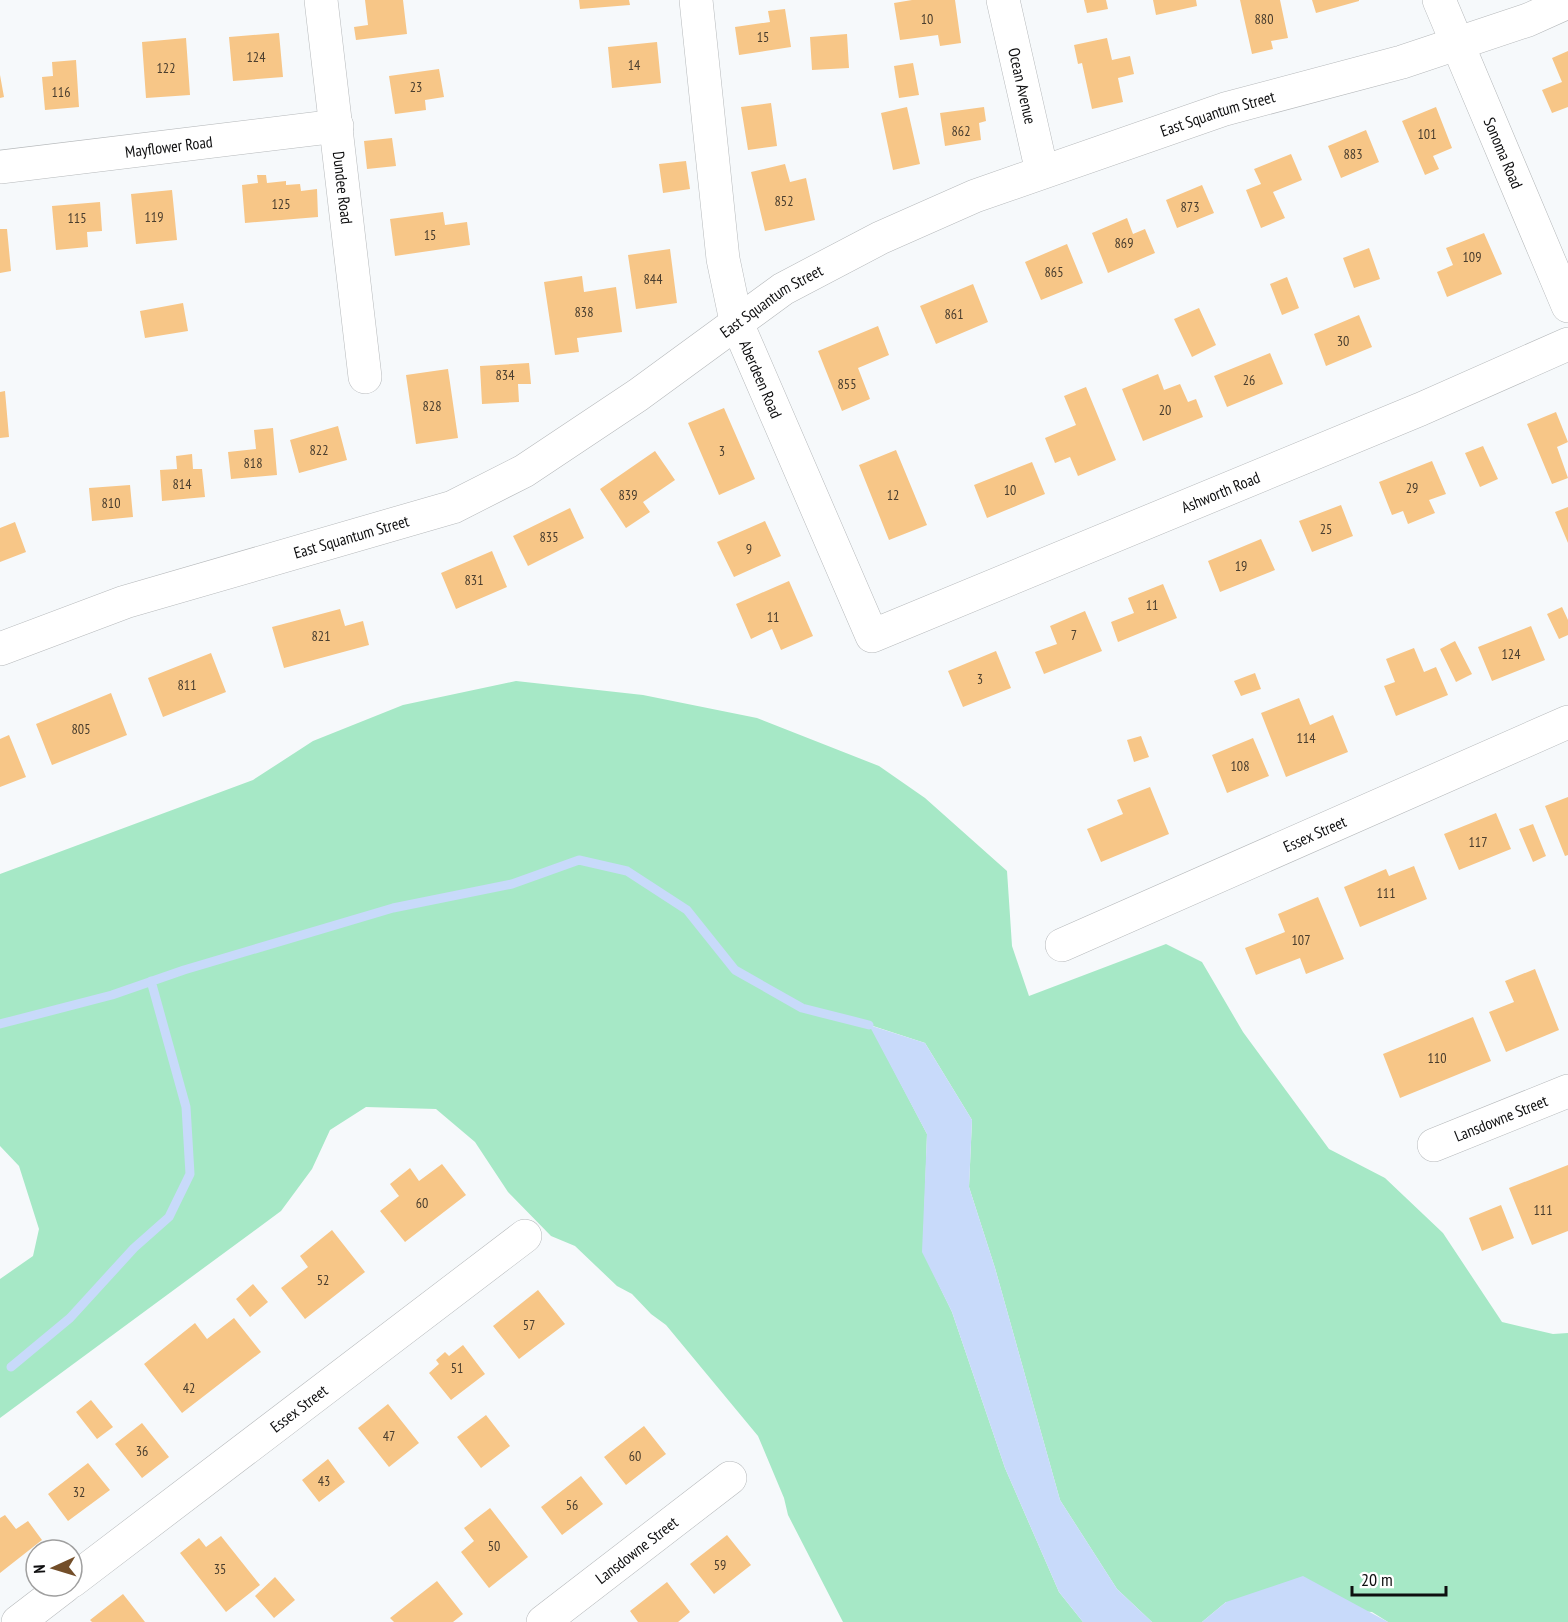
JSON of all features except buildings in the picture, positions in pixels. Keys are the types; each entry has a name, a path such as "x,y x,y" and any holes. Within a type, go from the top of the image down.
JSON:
{"street":[{"name":"Dundee Road","path":"321,0 365,377"},
{"name":"Aberdeen Road","path":"696,0 723,259 736,321 872,636"},
{"name":"Ocean Avenue","path":"1003,0 1042,172"},
{"name":"Sonoma Road","path":"1439,0 1568,306"},
{"name":"East Squantum Street","path":"0,649 124,602 453,507 482,494 524,471 632,398 783,289 831,261 975,196 1225,108 1402,62 1528,20 1568,2"},
{"name":"Mayflower Road","path":"0,167 337,126"},
{"name":"Ashworth Road","path":"872,636 1421,409 1568,344"},
{"name":"Essex Street","path":"1062,945 1568,722"},
{"name":"Lansdowne Street","path":"1434,1145 1568,1091"},
{"name":"Essex Street","path":"84,1572 525,1236"},
{"name":"Lansdowne Street","path":"543,1622 730,1478"},
{"path":"18,1622 49,1598"}],"green space":[{"path":"516,681 643,695 757,718 879,766 925,798 1007,871 1012,946 1029,996 1166,944 1202,962 1243,1032 1329,1149 1385,1178 1443,1233 1502,1322 1553,1334 1568,1333 1568,1622 1388,1622 1372,1612 1226,1602 1202,1622 1152,1622 1117,1589 1060,1500 995,1268 969,1187 972,1120 925,1043 870,1025 927,1134 923,1252 952,1312 1005,1468 1059,1592 1083,1622 843,1622 788,1515 784,1498 758,1436 666,1325 651,1314 632,1294 617,1286 575,1246 551,1236 508,1192 475,1142 436,1109 366,1107 330,1130 312,1169 281,1211 0,1418 0,1279 33,1256 39,1229 19,1166 0,1146 0,874 253,780 313,741 403,705"}],"water":[{"path":"869,1025 925,1043 972,1120 969,1187 995,1268 1060,1500 1117,1589 1152,1622 1083,1622 1059,1592 1005,1468 952,1312 922,1252 927,1134"},
{"path":"1303,1576 1388,1622 1202,1622 1226,1602"}],"waterway":[{"path":"0,1024 112,995 184,970 393,908 512,884 579,860 627,871 687,910 735,970 802,1008 869,1025"},
{"path":"11,1367 70,1318 134,1248 169,1217 190,1174 186,1107 151,981"}]}
